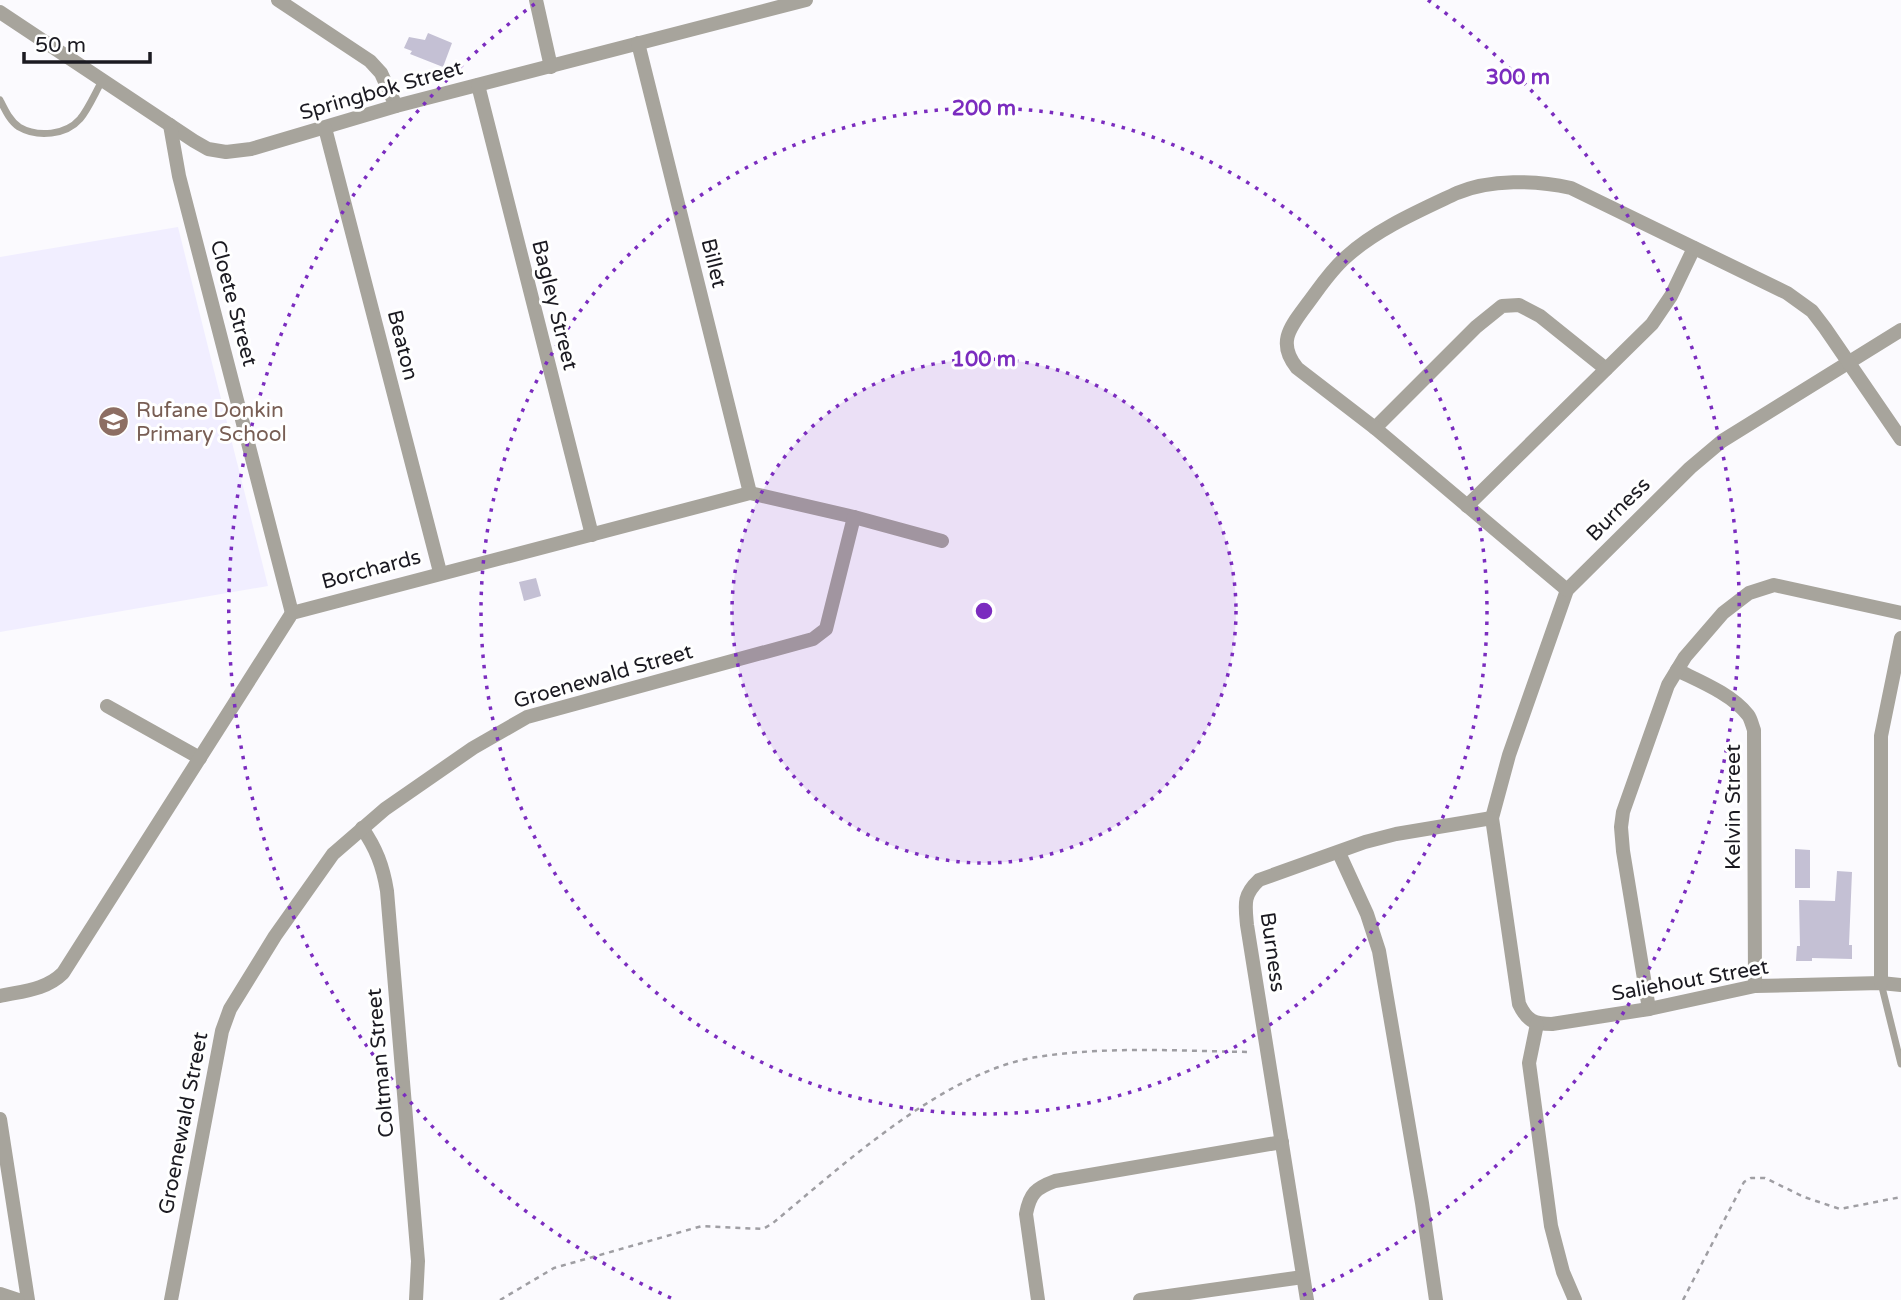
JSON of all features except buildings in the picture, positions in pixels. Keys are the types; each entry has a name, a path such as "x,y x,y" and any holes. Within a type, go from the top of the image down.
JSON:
{"street":[{"path":"278,0 370,61 381,73 396,106"},
{"path":"536,0 551,67"},
{"name":"Springbok Street","path":"0,12 208,149 226,152 251,149 396,106 551,67 767,4 806,0"},
{"name":"Billet","path":"638,43 750,493"},
{"name":"Bagley Street","path":"478,85 592,535"},
{"name":"Cloete Street","path":"170,125 182,189 292,612"},
{"name":"Beaton","path":"325,128 440,572"},
{"path":"1567,590 1375,428 1297,368 1290,359 1286,339 1289,330 1346,257 1400,220 1466,189 1519,183 1552,184 1571,188 1787,293 1812,311 1901,439"},
{"path":"1467,506 1652,324 1671,296 1694,248"},
{"path":"1375,428 1476,327 1502,306 1519,306 1541,316 1606,369"},
{"name":"Burness","path":"1533,1023 1519,1004 1492,818 1509,755 1567,590 1690,468 1722,441 1901,330"},
{"name":"Borchards","path":"292,612 750,493 942,541"},
{"name":"Groenewald Street","path":"171,1300 222,1031 230,1009 275,936 333,853 362,828 473,748 527,717 813,639 826,629 854,517"},
{"path":"1649,1009 1621,827 1623,812 1660,703 1676,670 1723,614 1749,593 1760,588 1774,585 1901,613"},
{"path":"0,996 44,987 53,983 63,973 292,612"},
{"path":"1881,983 1881,736 1901,638"},
{"name":"Kelvin Street","path":"1676,670 1710,686 1735,704 1748,715 1754,730 1755,986"},
{"path":"107,706 200,758"},
{"name":"Burness","path":"1307,1300 1246,916 1246,896 1259,880 1365,842 1395,834 1492,818"},
{"name":"Coltman Street","path":"362,828 383,866 387,891 418,1261 415,1300"},
{"path":"1339,853 1367,914 1379,951 1436,1300"},
{"name":"Saliehout Street","path":"1533,1023 1649,1009 1755,986 1881,983 1901,985"},
{"path":"1533,1023 1530,1077 1551,1226 1563,1272 1576,1300"},
{"path":"0,1119 28,1300"},
{"path":"1038,1300 1026,1214 1028,1200 1035,1189 1055,1181 1282,1142"},
{"path":"1140,1300 1303,1277"},
{"path":"0,1294 18,1300"}],"lane":[{"path":"0,100 9,118 19,127 48,134 66,130 81,118 103,81"},
{"path":"1881,983 1901,1064"}],"path":[{"path":"499,1300 554,1268 702,1226 763,1229 864,1149 943,1093 995,1069 1035,1057 1116,1051 1267,1052"},
{"path":"1683,1300 1744,1182 1751,1178 1765,1178 1804,1197 1840,1209 1901,1197"}],"shaded area":[{"name":"Rufane Donkin Primary School","path":"178,227 268,586 0,632 0,257"}],"place":[{"name":"Rufane Donkin Primary School","path":"113,422"}]}
